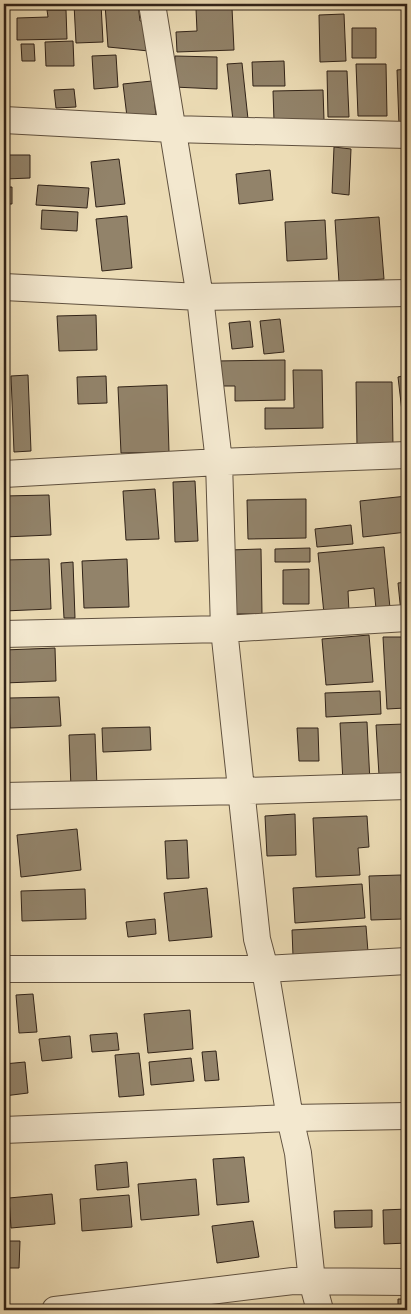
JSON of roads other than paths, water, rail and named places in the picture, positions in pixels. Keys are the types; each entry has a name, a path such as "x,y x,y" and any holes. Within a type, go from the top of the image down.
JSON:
{"street":[{"path":"152,4 200,297 219,462 224,628 257,938 265,969 290,1118 298,1153 312,1281 320,1310"},
{"path":"4,120 172,129 407,135"},
{"path":"4,287 200,297 407,293"},
{"path":"4,474 219,462 407,455"},
{"path":"4,634 224,628 407,618"},
{"path":"4,796 407,786"},
{"path":"4,969 265,969 407,961"},
{"path":"4,1130 290,1118 407,1116"},
{"path":"54,1310 292,1281 407,1282"}]}
